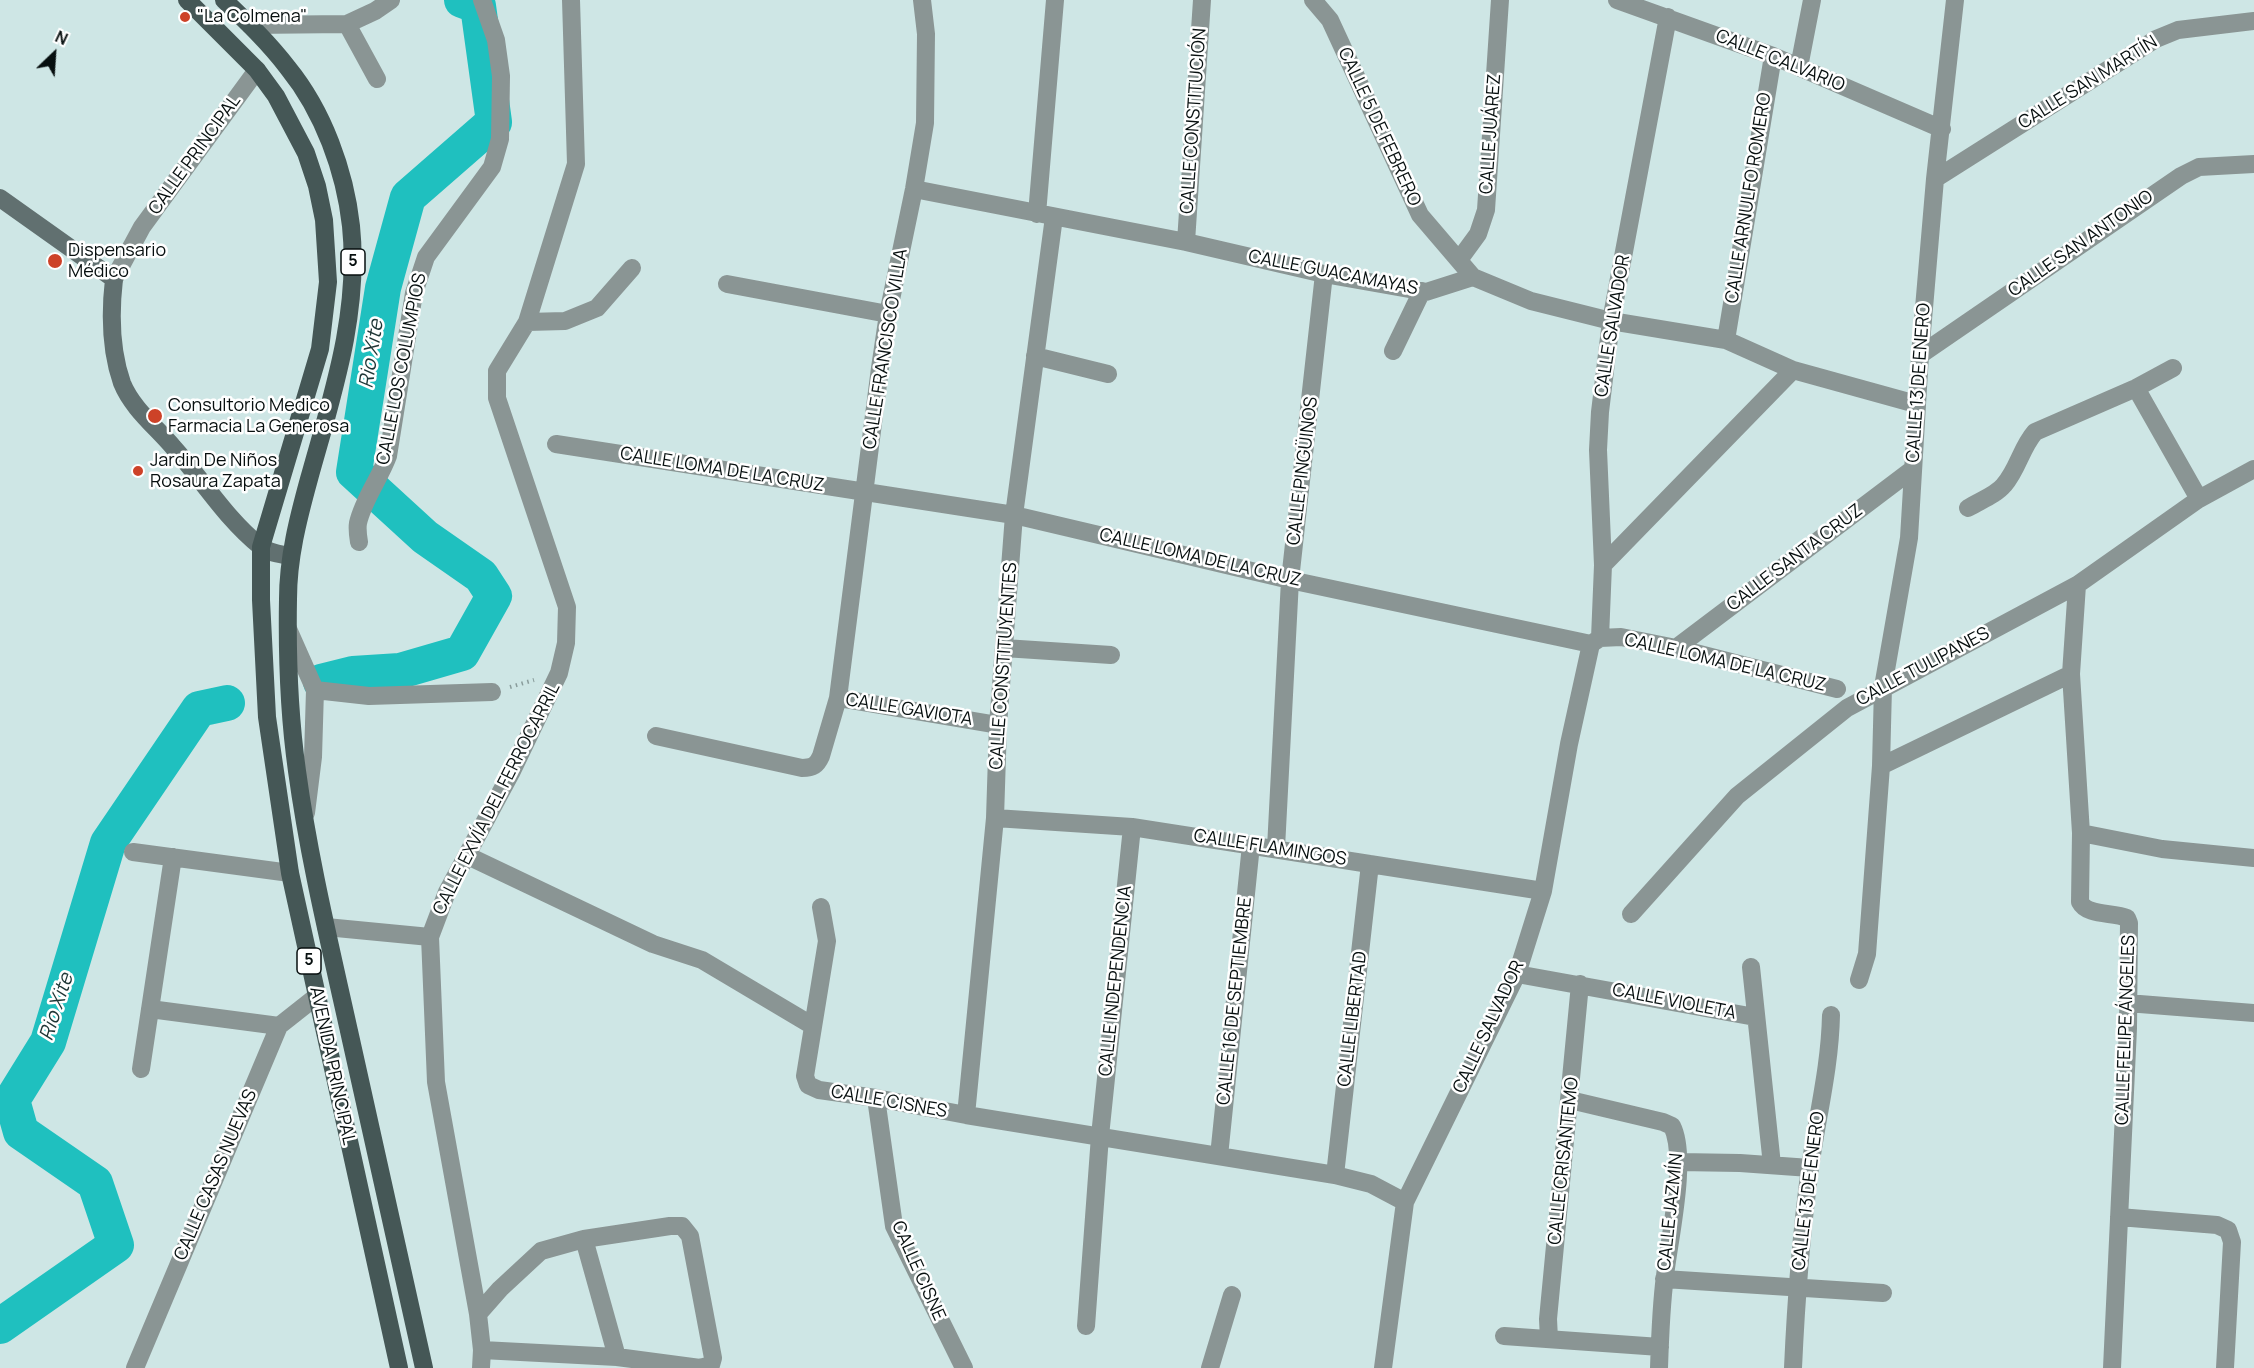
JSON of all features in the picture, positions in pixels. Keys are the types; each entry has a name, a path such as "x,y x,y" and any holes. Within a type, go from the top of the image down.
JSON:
{"main road":[{"name":"5","path":"187,0 257,70 289,119 306,153 317,186 324,220 328,282 320,349 261,547"},
{"name":"5","path":"224,0 244,14 289,69 312,104 335,156 345,187 351,225 354,274 345,348 290,556"},
{"name":"AVENIDA PRINCIPAL","path":"261,547 261,600 267,717 290,873 399,1368"},
{"name":"AVENIDA PRINCIPAL","path":"290,556 288,629 291,715 305,823 424,1368"}],"street":[{"path":"244,14 347,24 375,11 391,0"},
{"name":"CALLE LOS COLUMPIOS","path":"359,542 357,525 361,512 380,476 392,438 414,293 426,257 492,167 500,139 501,76 496,40 488,11 482,0"},
{"name":"CALLE EXVÍA DEL FERROCARRIL","path":"480,1368 482,1350 478,1314 436,1082 430,937 447,892 536,725 559,674 566,643 567,607 497,398 497,371 527,322 576,164 571,0"},
{"name":"CALLE FRANCISCO VILLA","path":"838,698 863,492 888,314 925,123 926,34 922,0"},
{"name":"CALLE CONSTITUYENTES","path":"966,1115 995,818 998,725 1014,515 1035,356 1045,215 1055,0"},
{"name":"CALLE CONSTITUCIÓN","path":"1186,242 1202,0"},
{"name":"CALLE 5 DE FEBRERO","path":"1313,0 1330,20 1420,215 1473,277"},
{"name":"CALLE JUÁREZ","path":"1459,260 1478,234 1486,210 1500,0"},
{"name":"CALLE CALVARIO","path":"1617,0 1773,56 1942,129"},
{"path":"1799,67 1812,0"},
{"name":"CALLE 13 DE ENERO","path":"1859,980 1867,954 1881,766 1882,687 1910,538 1920,355 1935,179 1955,0"},
{"name":"CALLE SALVADOR","path":"1383,1368 1404,1202 1517,974 1543,891 1569,744 1596,641 1603,565 1598,450 1600,412 1611,321 1668,17"},
{"name":"CALLE SAN MARTÍN","path":"1935,179 2156,39 2178,30 2254,21"},
{"path":"347,24 377,79"},
{"name":"CALLE ARNULFO ROMERO","path":"1726,340 1773,56"},
{"name":"CALLE PRINCIPAL","path":"257,70 142,227 114,279 111,303 113,349 123,386 139,410 174,448 220,505 261,547 290,556"},
{"name":"CALLE SAN ANTONIO","path":"1920,355 2181,176 2199,167 2254,164"},
{"name":"CALLE GUACAMAYAS","path":"914,189 1186,242 1324,274 1426,292 1473,277"},
{"path":"0,198 114,279"},
{"path":"527,322 564,321 597,308 632,268"},
{"name":"CALLE PINGÜINOS","path":"1276,848 1290,580 1324,274"},
{"path":"1473,277 1531,301 1611,321 1726,340 1793,370 1916,404"},
{"path":"727,284 888,314"},
{"path":"1393,351 1422,291"},
{"path":"1035,356 1108,374"},
{"path":"1968,508 2003,487 2025,443 2035,432 2136,388 2174,368"},
{"path":"1603,565 1793,370"},
{"path":"2136,388 2199,499"},
{"name":"CALLE LOMA DE LA CRUZ","path":"556,444 1014,515 1290,580 1596,641 1621,637 1676,648 1837,689"},
{"name":"CALLE SANTA CRUZ","path":"1676,648 1913,469"},
{"name":"CALLE TULIPANES","path":"1631,914 1737,796 1847,708 1882,687 2077,585 2199,499 2254,470"},
{"name":"CALLE FELIPE ÁNGELES","path":"2077,585 2071,674 2081,833 2080,902 2083,907 2127,918 2129,923 2128,1028 2112,1368"},
{"path":"288,629 315,690 313,757 305,823"},
{"path":"1004,648 1111,656"},
{"path":"1881,766 2071,674"},
{"path":"315,690 369,696 492,692"},
{"name":"CALLE GAVIOTA","path":"656,736 802,768 812,768 821,756 838,698 998,725"},
{"name":"CALLE FLAMINGOS","path":"995,818 1132,827 1543,891"},
{"name":"CALLE INDEPENDENCIA","path":"1086,1326 1100,1136 1132,827"},
{"path":"2081,833 2162,849 2254,858"},
{"name":"CALLE 16 DE SEPTIEMBRE","path":"1219,1156 1251,845"},
{"path":"133,852 290,873"},
{"path":"468,856 653,944 702,960 813,1026 827,941 821,907"},
{"path":"141,1069 173,857"},
{"name":"CALLE LIBERTAD","path":"1335,1175 1370,864"},
{"path":"326,927 430,937"},
{"path":"1751,967 1755,1017"},
{"name":"CALLE VIOLETA","path":"1517,974 1755,1017 1772,1165"},
{"name":"CALLE CRISANTEMO","path":"1549,1339 1548,1319 1580,984"},
{"name":"CALLE CASAS NUEVAS","path":"135,1368 279,1026 317,996"},
{"path":"2127,1003 2254,1013"},
{"path":"150,1009 279,1026"},
{"name":"CALLE 13 DE ENERO","path":"1793,1368 1797,1286 1810,1168 1830,1044 1831,1015"},
{"name":"CALLE CISNES","path":"813,1026 806,1076 808,1085 819,1090 1335,1175 1371,1184 1404,1202"},
{"name":"CALLE CISNE","path":"876,1098 894,1226 964,1368"},
{"name":"CALLE JAZMÍN","path":"1570,1100 1672,1126 1677,1136 1679,1162 1664,1279 1659,1368"},
{"path":"1679,1162 1810,1168"},
{"path":"2119,1217 2217,1225 2228,1230 2232,1242 2225,1368"},
{"path":"478,1314 500,1289 541,1251 584,1239 682,1226 690,1236 714,1358 711,1365 700,1368 617,1357 482,1350"},
{"path":"584,1239 617,1357"},
{"path":"1664,1279 1883,1293"},
{"path":"1210,1368 1232,1295"},
{"path":"1504,1336 1660,1347"}],"path":[{"path":"492,692 559,674"}],"waterway":[{"name":"Rio Xite","path":"321,682 353,674 400,671 462,653 494,596 481,576 425,537 354,472 383,288 408,197 494,122 478,6 462,0"},
{"name":"Rio Xite","path":"0,1326 116,1245 95,1183 21,1132 12,1100 48,1042 108,843 199,709 227,703"}],"place":[{"name":"\"La Colmena\"","path":"185,17"},
{"name":"Dispensario Médico","path":"55,261"},
{"name":"Consultorio Medico Farmacia La Generosa","path":"155,416"},
{"name":"Jardin De Niños Rosaura Zapata","path":"138,471"}]}
